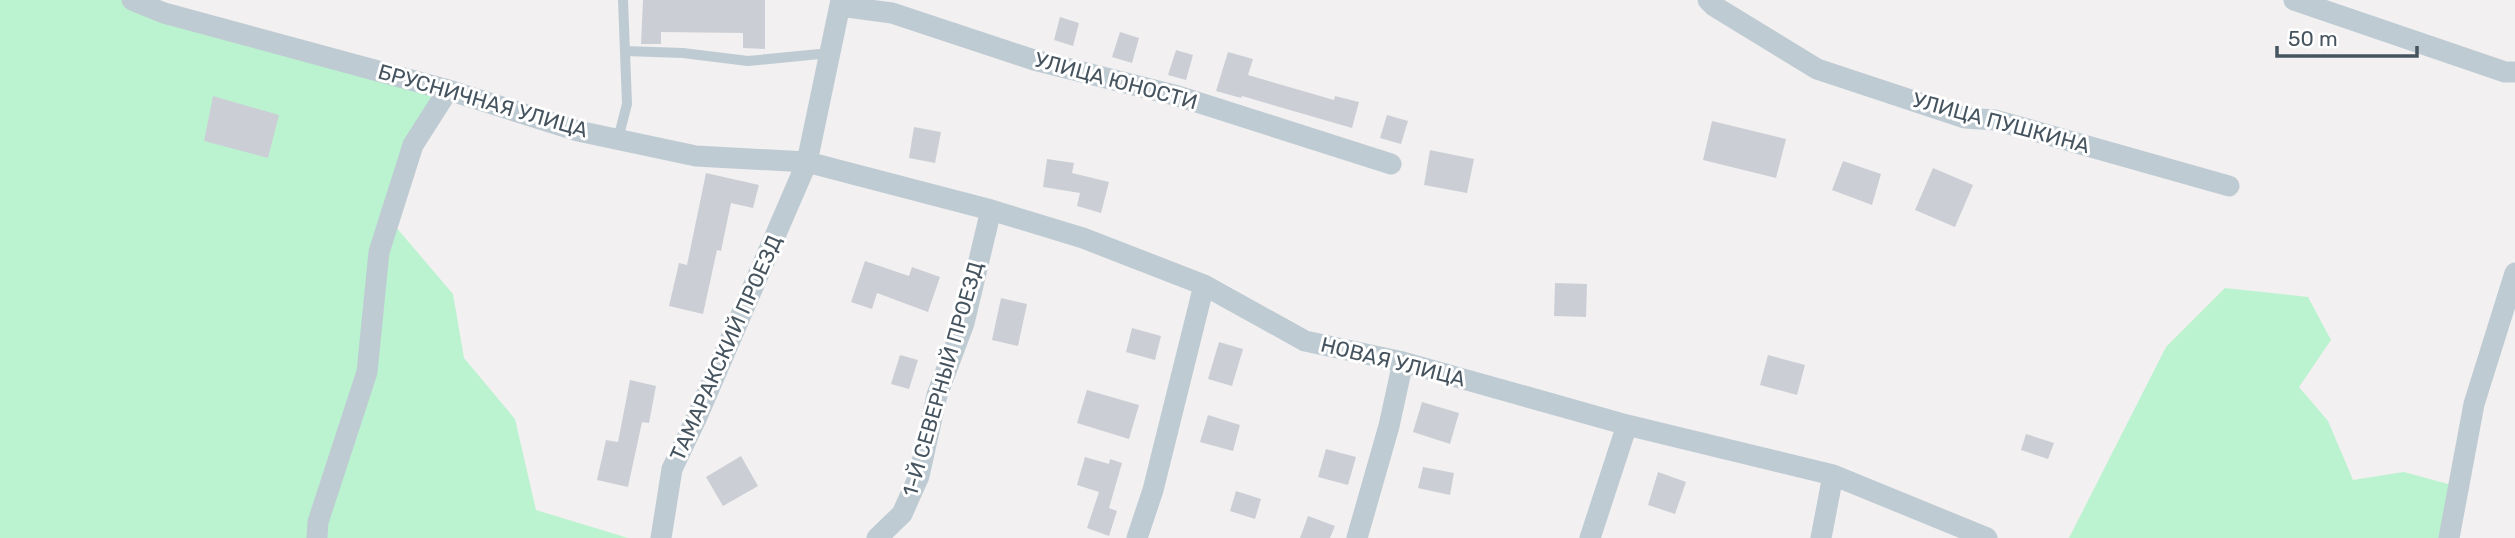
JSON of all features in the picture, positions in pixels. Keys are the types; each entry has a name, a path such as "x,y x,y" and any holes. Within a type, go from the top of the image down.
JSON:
{"street":[{"name":"БРУСНИЧНАЯ УЛИЦА","path":"132,0 164,13 448,89 578,131 696,156 807,162"},
{"name":"УЛИЦА ПУШКИНА","path":"1708,0 1817,69 1965,118 1995,120 2229,186"},
{"path":"2294,0 2505,72 2515,72"},
{"name":"ТАМАРАКСКИЙ ПРОЕЗД","path":"661,538 672,469 807,162 841,3"},
{"name":"УЛИЦА ЮНОСТИ","path":"841,3 892,13 1034,60 1178,96 1391,164"},
{"path":"317,538 318,522 367,372 379,252 412,145 448,89"},
{"name":"НОВАЯ УЛИЦА","path":"807,162 991,210 1083,238 1205,285 1305,341 1403,362 1627,425 1833,475 1987,538"},
{"name":"1-Й СЕВЕРНЫЙ ПРОЕЗД","path":"877,538 902,514 919,476 937,394 964,323 991,210"},
{"path":"2449,538 2474,404 2515,272"},
{"path":"1137,538 1153,490 1205,285"},
{"path":"1357,538 1389,426 1403,362"},
{"path":"1590,538 1627,425"},
{"path":"1821,538 1833,475"}],"lane":[{"path":"618,139 627,104 622,0"},
{"path":"625,51 683,53 748,61 830,53"}],"green space":[{"path":"0,0 132,0 448,90 389,219 453,294 464,358 515,419 536,510 628,538 0,538"},
{"path":"2225,288 2308,297 2331,340 2299,387 2328,421 2353,480 2404,472 2459,487 2449,538 2069,538 2166,347"}],"building":[{"path":"643,0 765,0 765,49 743,48 743,33 661,32 661,44 641,44"},
{"path":"1060,17 1079,23 1073,46 1054,40"},
{"path":"1120,32 1139,38 1132,63 1112,57"},
{"path":"1176,50 1193,55 1186,80 1168,75"},
{"path":"1228,52 1253,59 1248,75 1334,100 1335,96 1359,102 1352,128 1216,91"},
{"path":"213,96 279,115 268,158 204,141"},
{"path":"1387,115 1408,121 1401,144 1380,138"},
{"path":"1712,121 1786,139 1776,178 1703,160"},
{"path":"914,127 941,132 935,163 909,158"},
{"path":"1430,150 1474,159 1467,193 1424,185"},
{"path":"1047,159 1074,163 1072,173 1109,182 1101,213 1077,206 1080,193 1043,187"},
{"path":"1843,161 1881,174 1872,205 1832,190"},
{"path":"1933,168 1973,185 1955,227 1915,210"},
{"path":"706,173 759,185 753,208 731,203 703,314 669,306 679,263 687,265"},
{"path":"865,261 909,276 912,267 940,277 928,312 877,293 872,309 851,302"},
{"path":"1555,283 1587,284 1586,317 1554,316"},
{"path":"1001,298 1027,304 1018,346 992,340"},
{"path":"1132,328 1161,336 1155,360 1126,352"},
{"path":"1219,342 1243,349 1232,386 1208,379"},
{"path":"900,355 918,360 909,389 891,384"},
{"path":"1768,355 1805,365 1797,395 1760,385"},
{"path":"630,380 656,386 649,423 642,422 628,487 597,480 606,440 618,442"},
{"path":"1087,390 1139,405 1129,439 1077,423"},
{"path":"1422,402 1459,413 1450,444 1413,432"},
{"path":"1208,415 1240,425 1233,451 1200,442"},
{"path":"2026,434 2054,443 2048,459 2021,450"},
{"path":"1326,449 1356,457 1348,485 1318,477"},
{"path":"741,456 758,486 723,506 706,477"},
{"path":"1085,457 1109,464 1110,459 1122,463 1109,508 1117,511 1109,536 1087,528 1099,492 1077,485"},
{"path":"1423,467 1454,473 1450,495 1418,488"},
{"path":"1658,472 1686,482 1675,514 1648,505"},
{"path":"1236,491 1261,499 1255,519 1230,511"},
{"path":"1308,516 1335,526 1330,538 1300,538"}]}
